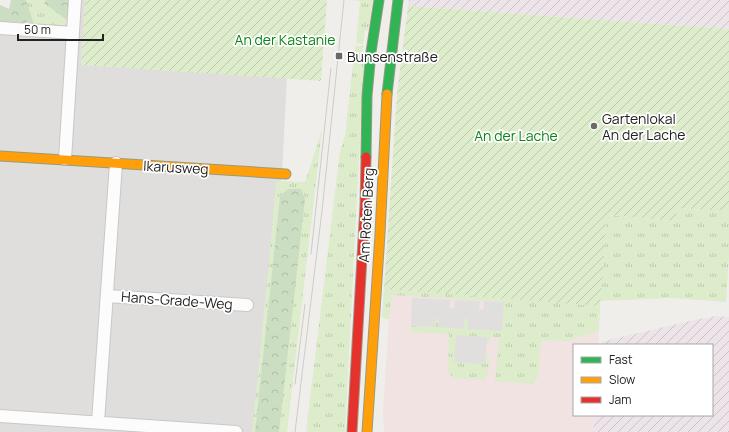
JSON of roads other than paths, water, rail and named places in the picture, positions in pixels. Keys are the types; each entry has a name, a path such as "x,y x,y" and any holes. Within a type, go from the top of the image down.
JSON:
{"main road":[{"name":"Am Roten Berg","path":"352,432 365,205 367,96 371,52 379,0"},
{"name":"Am Roten Berg","path":"367,432 380,234 385,122 388,82 398,0"},
{"name":"Ikarusweg","path":"0,156 286,174"}],"street":[{"path":"65,159 75,0"},
{"path":"0,28 73,33"},
{"name":"Hans-Grade-Weg","path":"98,422 116,163"},
{"name":"Hans-Grade-Weg","path":"107,296 247,305"},
{"path":"0,416 236,432"}],"tram line":[{"path":"295,432 322,211 344,0"},
{"path":"311,254 331,68"},
{"path":"295,384 305,304"}],"place":[{"name":"Bunsenstraße","path":"339,56"},
{"name":"Gartenlokal An der Lache","path":"594,126"}],"park label":[{"name":"An der Kastanie","path":"285,39"},
{"name":"An der Lache","path":"516,135"}]}
